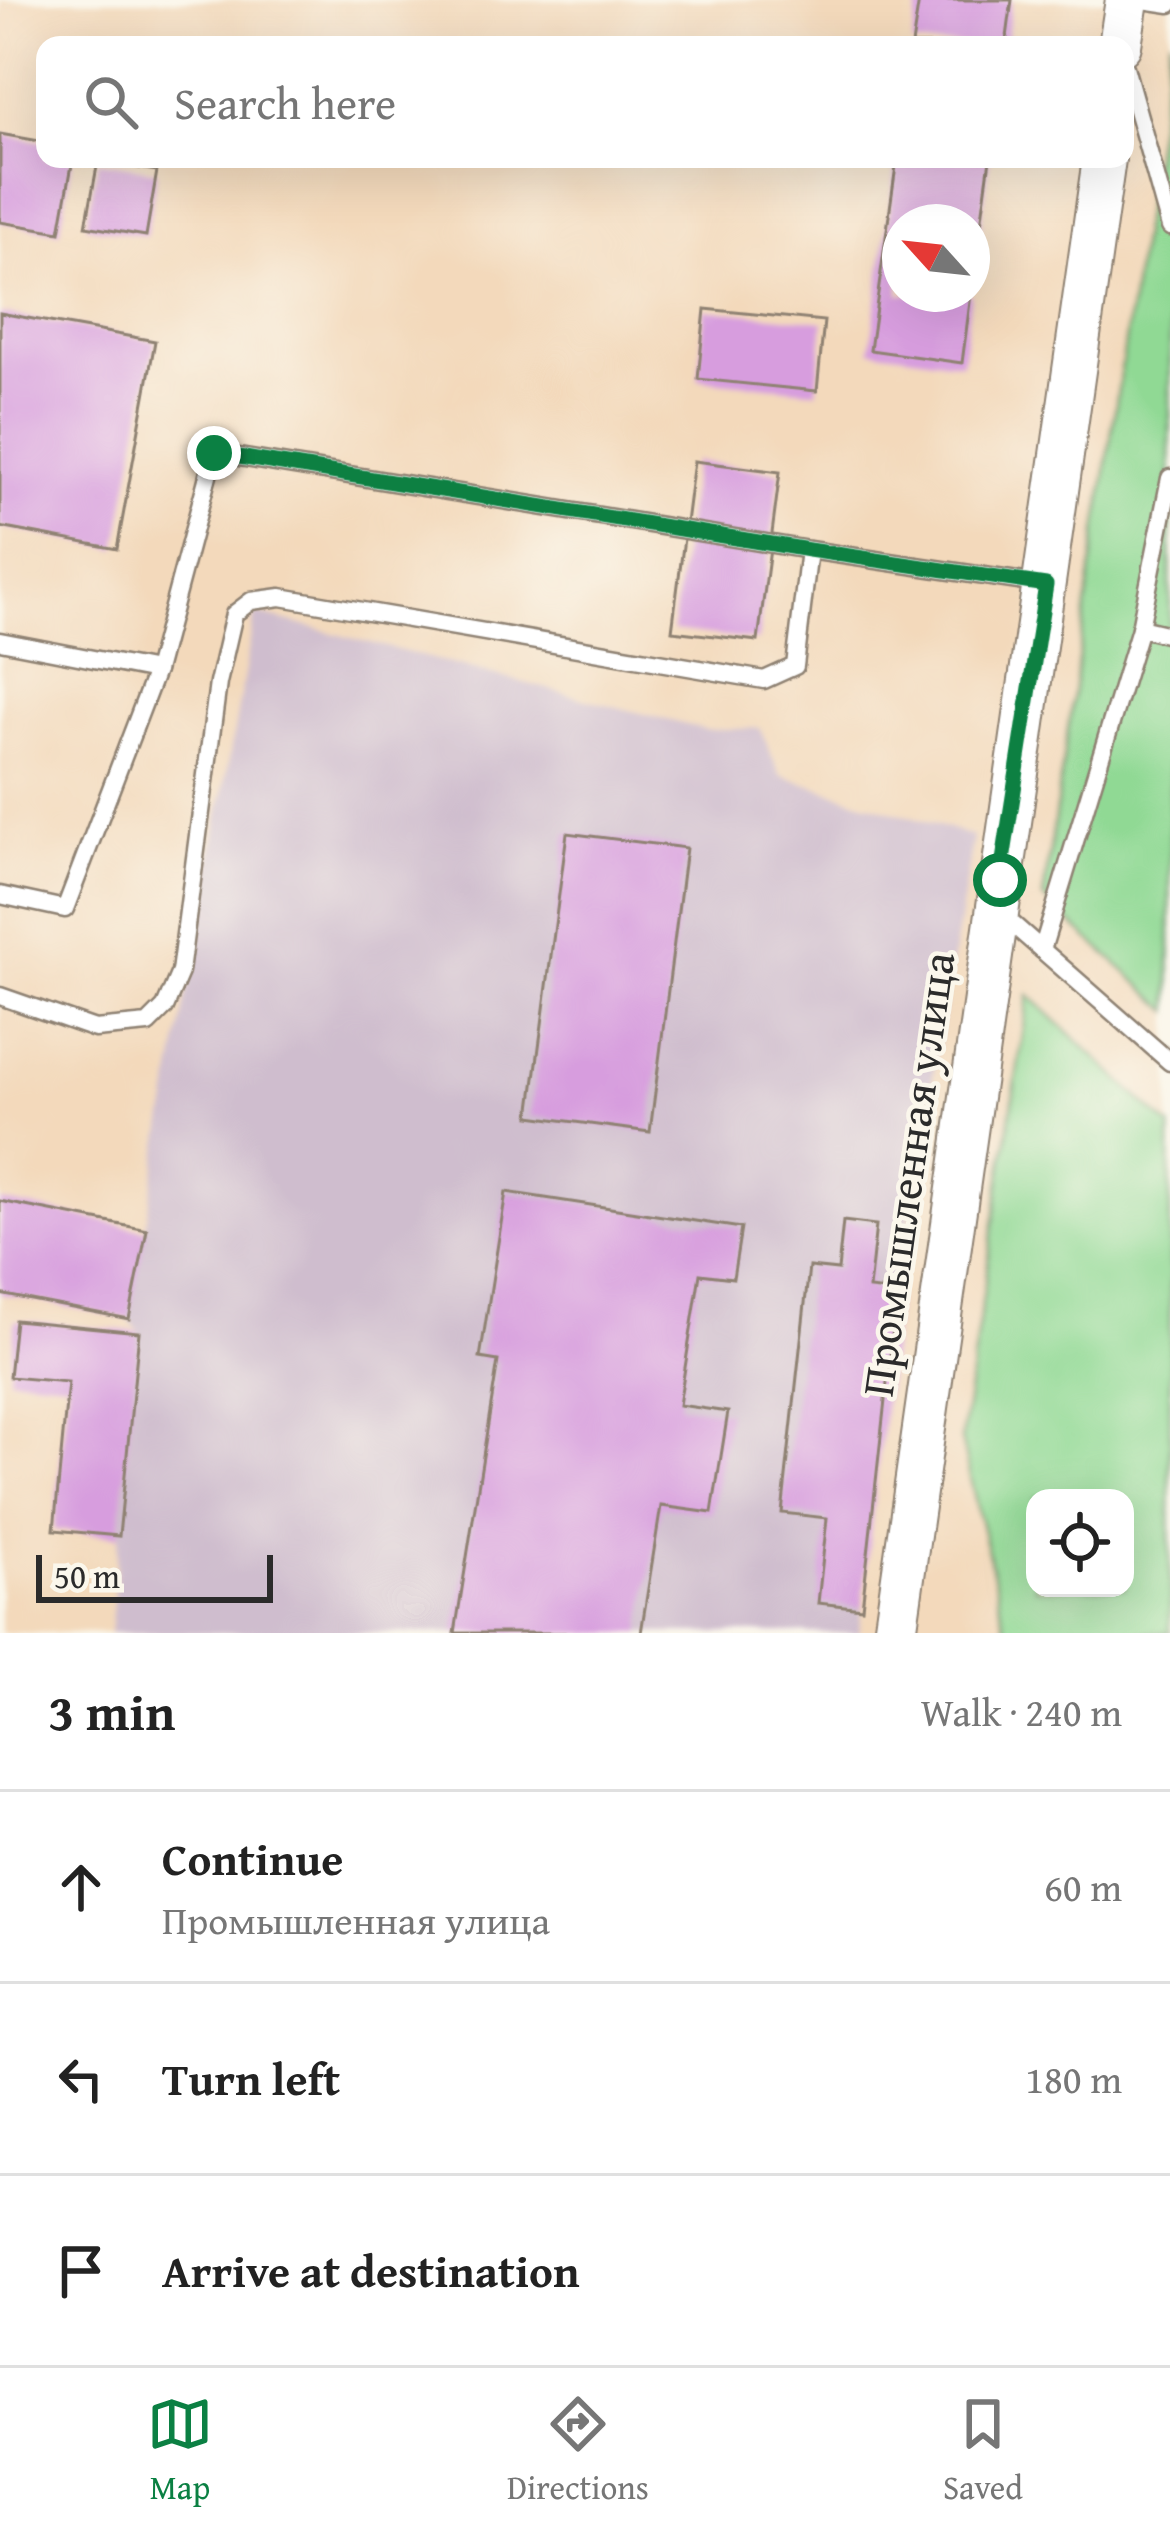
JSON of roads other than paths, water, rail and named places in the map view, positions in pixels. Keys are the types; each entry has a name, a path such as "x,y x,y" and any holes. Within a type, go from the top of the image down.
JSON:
{"street":[{"path":"1121,36 1127,0"},
{"name":"Промышленная улица","path":"895,1633 1103,168"}],"lane":[{"path":"1143,0 1170,4"},
{"path":"1134,99 1170,226"},
{"path":"0,895 65,909 156,671 214,453 1046,585"},
{"path":"1042,950 1140,628 1170,478"},
{"path":"0,996 95,1029 148,1024 164,1007 180,972 218,683 234,614 251,601 281,597 764,680 795,666 809,550"},
{"path":"1140,628 1170,635"},
{"path":"0,641 156,671"},
{"path":"996,910 1170,1062"}]}
